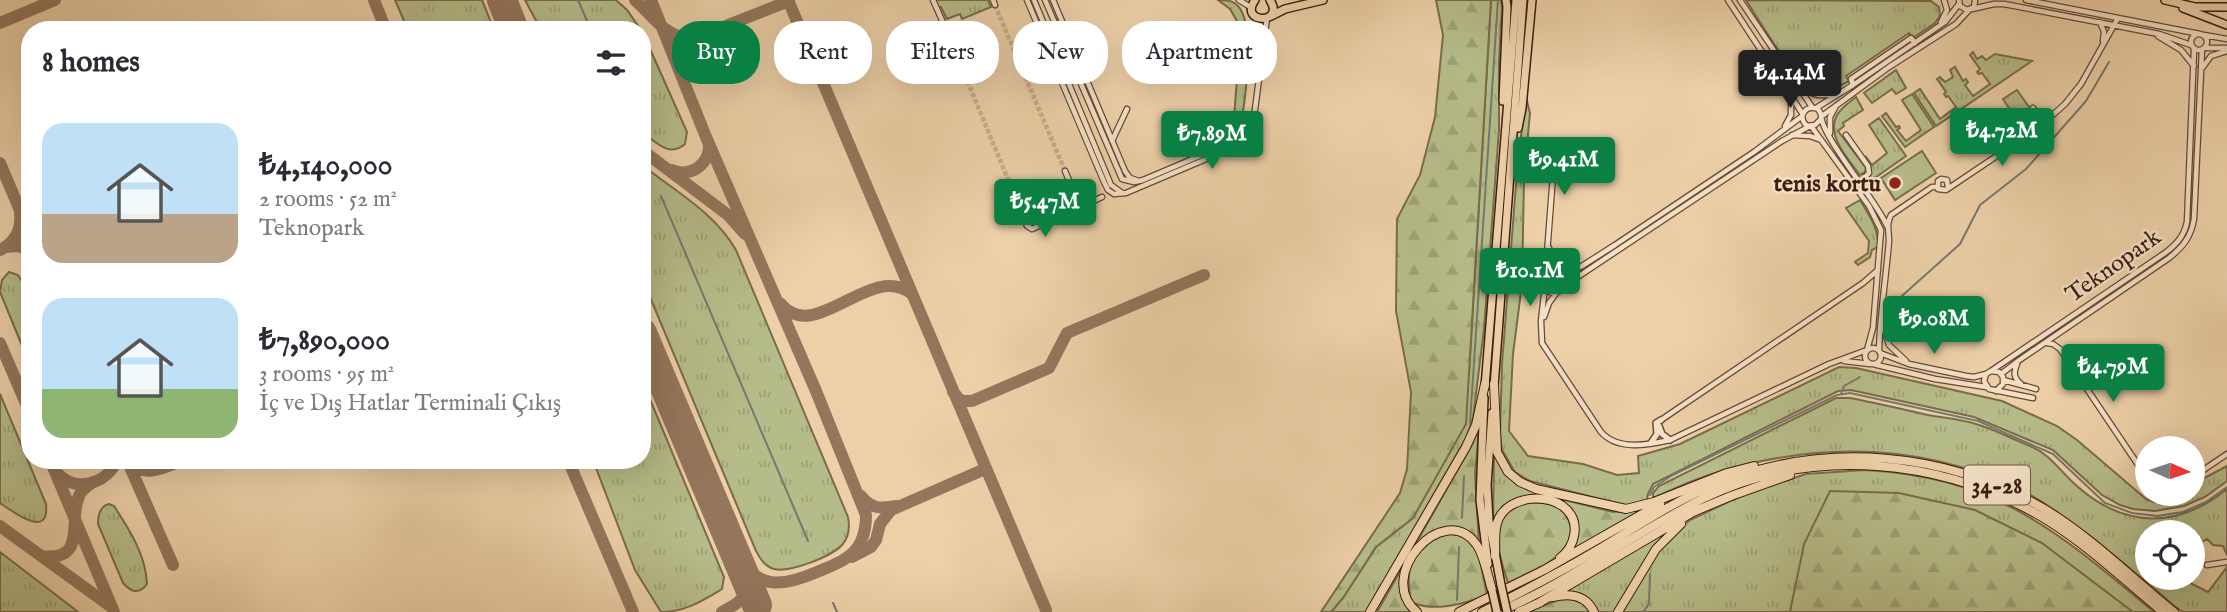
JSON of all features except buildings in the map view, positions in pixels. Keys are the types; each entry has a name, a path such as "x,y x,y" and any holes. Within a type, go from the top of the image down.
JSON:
{"highway":[{"path":"1269,17 1273,8 1270,0"},
{"path":"1254,4 1256,18 1269,17 1284,9 1323,0"},
{"path":"1506,0 1488,485 1489,521 1507,612"},
{"path":"1502,163 1516,0"},
{"path":"1492,590 1480,500 1512,159 1523,0"},
{"path":"1512,159 1522,108 1532,0"},
{"path":"2168,1 2195,7 2227,6"},
{"path":"2168,1 2227,25"},
{"path":"1490,384 1497,452 1508,472 1520,482 1546,491 1626,509 1636,508 1727,473 1759,465 1782,465"},
{"path":"1370,612 1466,447 1490,384"},
{"name":"34-28","path":"1482,612 1718,483 1760,469 1834,457 1925,463 2011,491 2048,511 2088,540 2174,612"},
{"name":"34-28","path":"1498,612 1527,600 1704,498 1745,482 1776,474 1866,465 1926,471 1963,481 2013,500 2084,547 2163,612"},
{"path":"1536,604 1693,512 1806,469"},
{"path":"1459,612 1544,570 1690,488"},
{"path":"1618,612 1664,539 1683,522 1731,496"},
{"path":"1495,556 1496,530 1504,510 1524,500 1548,500 1566,509 1575,525 1572,544 1565,554 1544,570"},
{"path":"1417,612 1407,602 1404,593 1405,570 1410,558 1423,543 1444,531 1459,531 1477,544 1498,612"},
{"path":"1519,612 1566,594 1588,601 1594,612"}],"street":[{"path":"933,0 942,21"},
{"path":"1027,0 1098,170 1108,190 1114,194 1126,193 1234,141 1246,132 1253,121 1269,17"},
{"path":"1034,0 1106,171 1115,188 1126,193"},
{"path":"1045,0 1120,177 1140,184"},
{"path":"1053,0 1127,175 1140,184"},
{"path":"1239,0 1254,4"},
{"path":"1728,0 1788,91 1804,123 1811,126 1878,209 1887,225 1889,237 1880,314 1880,360 1871,364"},
{"path":"1740,0 1821,118 1880,227 1881,243 1873,328 1865,358 1871,364"},
{"path":"1938,26 1946,13 1944,0"},
{"path":"1952,0 1959,2 1964,10 2001,4 2151,32 2193,47 2227,49"},
{"path":"1545,283 1548,291 1559,290 1791,135 1819,123 1821,118 1845,98 1956,24 1971,9 1975,0"},
{"path":"2026,0 2227,39"},
{"path":"1545,283 1551,275 1558,276 1582,266 1754,152 1802,115 1844,91 1915,43 1947,20 1959,2"},
{"path":"1937,184 1943,191 2042,124 2065,104 2077,90 2118,18"},
{"path":"2100,22 2104,32 2103,43"},
{"path":"2151,32 2175,46 2194,66"},
{"path":"2193,47 2193,37 2201,34"},
{"name":"Teknopark","path":"1996,391 2001,387 2002,377 2018,361 2174,255 2189,236 2194,219 2201,71 2207,41 2201,34"},
{"name":"Teknopark","path":"1988,373 2160,256 2180,239 2187,222 2193,47"},
{"path":"2201,71 2209,58 2227,49"},
{"path":"1795,82 1810,94 1818,96 1844,91"},
{"path":"1784,129 1792,111 1788,91"},
{"path":"1830,138 1832,114 1845,98"},
{"path":"2033,108 2042,124"},
{"path":"1112,142 1127,109"},
{"path":"1208,121 1215,136 1225,140 1240,135 1253,121"},
{"path":"1794,122 1799,131"},
{"path":"1791,135 1815,137 1824,142"},
{"path":"1846,135 1868,166 1869,173 1857,184"},
{"path":"1555,149 1541,332 1545,349 1605,437 1618,444 1670,440 1829,364 1874,348 1909,364 1966,376 1974,377 1997,371 2002,377 2036,389"},
{"path":"1098,170 1106,171"},
{"path":"1065,171 1080,206"},
{"path":"1878,209 1886,213 1892,212 1945,179 1949,186"},
{"path":"1887,225 1891,215 1937,184"},
{"path":"1013,194 1027,226 1032,229 1102,197"},
{"path":"1880,227 1887,225"},
{"path":"1548,244 1551,255 1560,267 1572,269 1582,266"},
{"path":"1541,332 1547,307 1563,284 1549,257 1548,244"},
{"path":"1651,443 1657,434 1656,423 1863,284 1878,270"},
{"path":"1863,284 1876,288"},
{"path":"1880,314 1889,345 1909,364"},
{"name":"Teknopark","path":"2059,334 2059,348"},
{"path":"2045,343 2059,348 2135,460"},
{"path":"1840,361 1871,364 2033,398"},
{"path":"2018,361 2015,376 2025,387"},
{"path":"1986,387 1984,381 1988,373"},
{"path":"1661,420 1659,430 1670,440"},
{"path":"2205,469 2226,456"},
{"path":"2207,565 2227,562"}],"green space":[{"path":"395,0 482,0 490,21 404,21"},
{"path":"525,0 616,0 635,21 536,21"},
{"path":"934,0 988,0 991,7 962,19 960,14 947,19"},
{"path":"1218,0 1229,1 1238,6 1244,21 1237,21 1230,9"},
{"path":"1436,0 1491,0 1466,424 1413,518 1376,547 1331,612 1321,612 1400,493 1407,469 1411,392 1396,311 1397,219 1420,175 1435,117 1443,35"},
{"path":"1491,0 1501,0 1502,7 1499,130 1484,329 1473,418 1466,438 1366,612 1331,612 1376,547 1413,518 1469,374"},
{"path":"1746,0 1931,1 1939,7 1940,16 1935,23 1913,38 1909,33 1846,76 1849,81 1819,93 1810,88 1790,66"},
{"path":"651,51 687,132 685,144 679,148 668,149 651,139"},
{"path":"1973,52 1977,59 1982,56 1986,60 1995,54 2032,61 1936,126 1914,93 1920,89 1940,119 1956,107 1948,96 1946,97 1946,92 1937,79 1940,77 1945,82 1953,77 1950,70 1955,67 1963,81 1966,79 1968,82 1965,85 1973,96 1990,84 1982,73 1977,72 1980,69 1970,55"},
{"path":"1896,70 1906,88 1896,94 1892,89 1872,103 1864,93"},
{"path":"1237,84 1246,84 1239,131 1231,135 1224,127 1233,130"},
{"path":"2017,90 2039,121 2034,125 2020,125 2003,99"},
{"path":"1912,94 1934,127 1905,147 1882,116 1886,113 1896,127 1899,126 1897,130 1906,141 1921,130 1902,100"},
{"path":"1526,97 1530,113 1524,178 1522,284 1513,354 1509,431 1528,456 1583,464 1617,475 1639,473 1638,456 1680,444 1839,367 1856,368 2002,401 2057,426 2077,440 2135,490 2135,506 2184,506 2155,511 2120,505 2102,495 2053,450 1974,417 1851,390 1838,391 1653,484 1647,500 1633,505 1530,481 1515,472 1502,450 1500,435 1502,364 1518,159"},
{"path":"1856,97 1863,110 1843,123 1844,126 1838,131 1866,168 1860,175 1840,148 1834,132 1836,117"},
{"path":"1879,118 1906,156 1866,184 1863,182 1870,171 1866,157 1872,165 1887,153 1869,125"},
{"path":"1922,151 1936,173 1895,200 1881,178"},
{"path":"651,172 706,214 736,250 848,517 847,538 843,544 820,559 798,567 778,569 766,565 756,551 651,300"},
{"path":"1860,200 1875,228 1878,247 1858,265 1855,262 1868,253 1869,241 1846,208"},
{"path":"9,272 18,275 21,280 21,343 0,292 2,280"},
{"path":"0,394 21,444 21,469 31,469 46,504 46,515 42,521 36,522 21,517 0,503"},
{"path":"1836,398 1850,398 1964,421 1989,429 2037,449 2096,501 2115,511 2134,516 2171,517 2205,506 2227,489 2227,555 2223,546 2213,545 2205,540 2205,520 2135,520 2135,572 2065,518 2023,491 1947,463 1908,455 1830,452 1791,456 1712,474 1653,498 1653,493 1659,486"},
{"path":"651,402 724,577 722,589 707,598 678,610 661,612 635,570 596,469 651,469"},
{"path":"1479,428 1475,474 1479,544 1467,533 1457,530 1429,535 1409,563 1401,582 1404,602 1412,612 1377,612 1473,443"},
{"path":"1494,452 1511,478 1557,498 1556,500 1527,497 1513,500 1493,522"},
{"path":"2227,466 2227,481 2205,497 2205,478"},
{"path":"1865,470 1911,475 1952,484 1989,497 2055,534 2154,612 1622,612 1659,550 1690,520 1743,495 1806,474"},
{"path":"1830,491 1899,493 1975,510 2042,543 2133,612 1790,612 1804,544"},
{"path":"1557,498 1613,512 1643,510 1571,552 1576,541 1577,527"},
{"path":"1525,502 1546,503 1559,508 1568,518 1570,537 1564,550 1552,560 1508,583 1498,547 1499,525 1512,508"},
{"path":"109,504 114,506 125,524 144,563 147,584 138,591 129,589 123,583 98,524 100,511"},
{"path":"1671,529 1616,612 1598,612 1585,597 1565,591"},
{"path":"1445,533 1465,536 1478,552 1487,595 1468,602 1438,607 1411,602 1409,578 1413,560 1424,547"},
{"path":"0,552 73,608 78,612 0,612"},
{"path":"2227,567 2227,612 2184,612 2156,590 2208,592"},
{"path":"1566,597 1580,600 1590,612 1527,612"}],"waterway":[{"path":"578,0 587,21"},
{"path":"1470,423 1498,0"},
{"path":"1894,303 1960,244 1980,205 2026,169 2086,101 2109,62"},
{"path":"661,196 808,541"},
{"path":"1841,394 1844,386 1860,377"},
{"path":"1650,495 1654,487 1673,475 1837,395 1850,393 1978,421 2053,454 2105,503 2132,513 2157,516 2183,512 2206,502 2227,487"},
{"path":"1462,518 1464,476"},
{"path":"1457,600 1459,547"},
{"path":"1643,612 1649,604 1650,574"},
{"path":"833,603 837,612"}],"taxiway":[{"path":"0,23 55,0"},
{"path":"374,0 382,21"},
{"path":"504,0 515,21"},
{"path":"635,0 669,32 685,38 695,38 789,1"},
{"path":"651,0 866,515 863,538 853,553 837,563 793,581 763,580 753,575 736,555"},
{"path":"788,0 1046,610"},
{"path":"672,170 686,172 698,168 706,158 709,144"},
{"path":"651,157 728,215 745,234"},
{"path":"0,163 21,213"},
{"path":"0,250 10,244 16,235 20,225 20,213"},
{"path":"5,247 21,247"},
{"path":"953,392 961,401 972,401 1049,368 1067,333 1204,275"},
{"path":"780,303 794,314 810,315 826,311 879,287 896,286 912,294"},
{"path":"0,343 21,392"},
{"path":"54,469 114,612"},
{"path":"58,474 65,480 82,484 99,480 111,469"},
{"path":"131,469 173,565"},
{"path":"138,469 161,469"},
{"path":"572,469 633,612"},
{"path":"852,557 871,547 876,540 880,524 891,510 985,469"},
{"path":"41,556 55,556 65,553 71,547 79,496 93,482"},
{"path":"861,496 877,507 897,506"},
{"path":"0,526 110,606"},
{"path":"722,612 743,596 747,580"}],"runway":[{"path":"502,0 510,21"},
{"path":"651,354 757,605"}],"tunnel":[{"path":"995,5 1065,171"},
{"path":"969,84 1014,194"}],"place":[{"name":"tenis kortu","path":"1895,183"}]}
